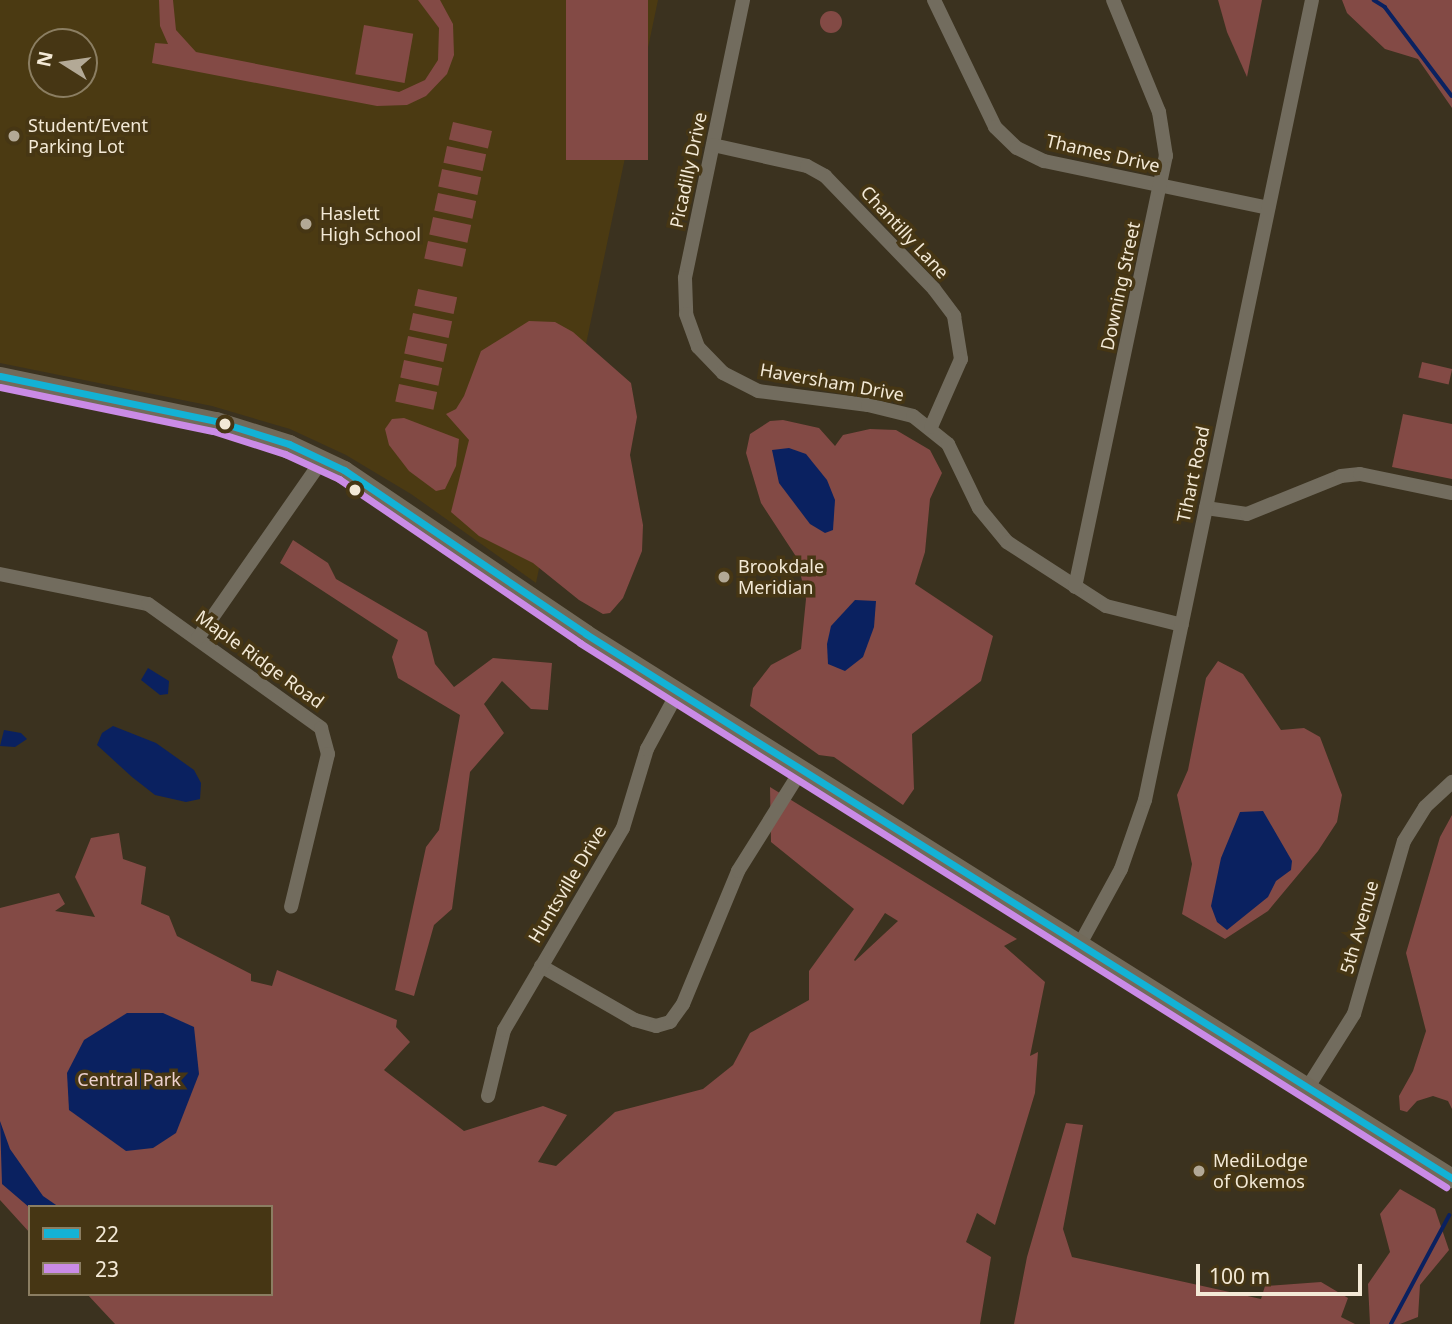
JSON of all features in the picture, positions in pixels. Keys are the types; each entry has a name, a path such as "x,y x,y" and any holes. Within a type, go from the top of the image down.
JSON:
{"main road":[{"path":"0,376 216,421 323,459 397,503 586,634 1452,1178"}],"street":[{"name":"Picadilly Drive","path":"698,347 686,314 685,278 743,0"},
{"name":"Thames Drive","path":"934,0 995,127 1009,142 1044,161 1268,208"},
{"name":"Downing Street","path":"1075,587 1166,156 1163,123 1113,0"},
{"name":"Tihart Road","path":"1080,944 1121,869 1138,824 1312,0"},
{"name":"Chantilly Lane","path":"713,145 787,160 825,176 934,289 954,316 961,359 932,427"},
{"name":"Haversham Drive","path":"698,347 723,373 758,391 897,410 932,427 959,462 990,524 1007,542 1075,587 1115,609 1182,625"},
{"path":"198,638 323,459"},
{"path":"1206,508 1247,514 1340,476 1360,474 1452,493"},
{"name":"Maple Ridge Road","path":"0,574 139,601 198,638 316,723 327,740 327,761 291,907"},
{"name":"Huntsville Drive","path":"488,1096 504,1030 624,828 647,749 678,692"},
{"path":"541,967 635,1020 656,1026 670,1021 682,1004 738,870 802,769"},
{"name":"5th Avenue","path":"1308,1087 1353,1014 1404,841 1425,807 1452,782"}],"shaded area":[{"name":"Haslett High School","path":"0,0 658,0 536,583 411,494 346,455 290,429 212,406 0,363"}],"green space":[{"path":"159,0 173,0 176,30 196,52 399,92 425,80 438,60 439,28 418,0 440,0 453,24 454,55 447,74 426,96 407,105 377,106 152,63 155,43 168,44 160,26"},
{"path":"566,0 648,0 648,160 566,160"},
{"path":"1218,0 1262,0 1247,77 1227,32"},
{"path":"1342,0 1452,0 1452,108 1418,59 1385,49 1347,13"},
{"path":"831,11 839,14 842,22 839,30 831,33 823,30 820,22 823,14"},
{"path":"364,25 413,34 405,83 355,74"},
{"path":"453,122 492,131 488,149 449,140"},
{"path":"447,146 486,154 483,171 443,163"},
{"path":"442,169 481,177 477,195 438,187"},
{"path":"438,193 476,201 472,219 434,211"},
{"path":"433,217 471,225 467,243 429,235"},
{"path":"428,241 466,249 462,267 424,259"},
{"path":"418,289 457,297 454,314 414,306"},
{"path":"413,313 452,321 449,338 409,330"},
{"path":"529,321 555,322 573,332 631,383 637,417 630,455 643,525 642,551 623,598 610,613 603,614 579,600 533,563 479,536 451,512 469,440 446,414 456,409 464,396 481,351"},
{"path":"408,336 447,344 443,362 404,354"},
{"path":"404,360 442,368 438,386 400,378"},
{"path":"1422,362 1452,369 1449,385 1418,378"},
{"path":"399,384 437,392 433,410 395,402"},
{"path":"1403,414 1452,424 1452,479 1392,467"},
{"path":"404,418 459,439 456,466 445,489 436,491 409,471 389,445 385,429 392,419"},
{"path":"783,420 819,428 835,446 843,435 870,429 896,430 930,450 942,473 930,499 925,552 915,584 993,636 981,681 912,734 914,789 903,805 834,757 819,755 750,706 753,688 771,665 801,649 806,599 797,558 761,503 746,453 750,434 770,421"},
{"path":"293,540 328,563 336,579 427,632 435,664 454,687 493,658 552,663 548,710 531,709 502,681 484,704 504,733 470,772 452,909 434,925 414,996 395,990 426,847 439,830 460,715 398,678 392,657 398,640 280,563"},
{"path":"1218,661 1243,674 1281,730 1304,728 1320,737 1342,795 1337,822 1318,851 1268,911 1225,939 1182,914 1192,864 1177,795 1188,770 1206,678"},
{"name":"Central Park","path":"770,787 1017,939 1004,946 1045,982 1030,1056 1038,1052 1035,1093 995,1225 977,1213 966,1242 991,1257 980,1324 115,1324 89,1296 273,1296 273,1205 28,1205 28,1231 0,1200 0,908 59,893 65,904 55,911 95,917 75,877 91,838 119,833 123,859 146,867 141,904 169,916 177,936 251,974 251,981 272,986 277,970 397,1020 396,1027 410,1042 384,1070 464,1131 543,1106 567,1115 538,1162 556,1166 615,1112 703,1089 733,1065 750,1033 809,1000 809,971 854,909 771,842","holes":["885,913 898,921 855,961"]},
{"path":"1452,815 1452,1109 1448,1101 1433,1096 1417,1101 1407,1112 1400,1110 1399,1096 1413,1071 1426,1031 1406,953 1440,837"},
{"path":"1066,1123 1083,1125 1063,1229 1072,1257 1261,1299 1265,1286 1321,1282 1348,1298 1341,1317 1355,1324 1014,1324 1027,1257"},
{"path":"1400,1189 1435,1209 1449,1250 1420,1285 1418,1317 1400,1324 1370,1324 1368,1284 1390,1252 1380,1214"}],"water":[{"path":"789,448 806,454 827,480 835,500 833,530 825,533 810,524 779,483 772,450"},
{"path":"855,600 876,601 874,627 863,657 845,671 828,664 827,644 831,626"},
{"path":"148,668 169,681 168,694 160,695 141,680"},
{"path":"113,726 156,743 194,770 201,783 200,799 186,802 155,795 132,777 97,745 102,733"},
{"path":"4,730 21,733 27,739 15,747 0,746"},
{"path":"1263,811 1292,861 1291,870 1276,881 1268,897 1227,930 1217,922 1211,906 1221,858 1240,812"},
{"path":"127,1013 163,1013 194,1027 199,1074 176,1133 153,1148 126,1151 69,1110 67,1073 84,1040"},
{"path":"0,1121 10,1149 43,1196 56,1205 28,1206 2,1184"}],"waterway":[{"path":"1374,0 1385,7 1452,96"},
{"path":"1391,1324 1449,1216"}],"transit line":[{"name":"22","path":"0,376 216,421 289,444 344,470 586,634 1452,1178"},
{"name":"23","path":"0,387 213,431 285,454 339,479 580,643 1446,1187"}],"place":[{"name":"Student/Event Parking Lot","path":"14,136"},
{"name":"Haslett High School","path":"306,224"},
{"name":"Brookdale Meridian","path":"724,577"},
{"name":"MediLodge of Okemos","path":"1199,1171"}]}
